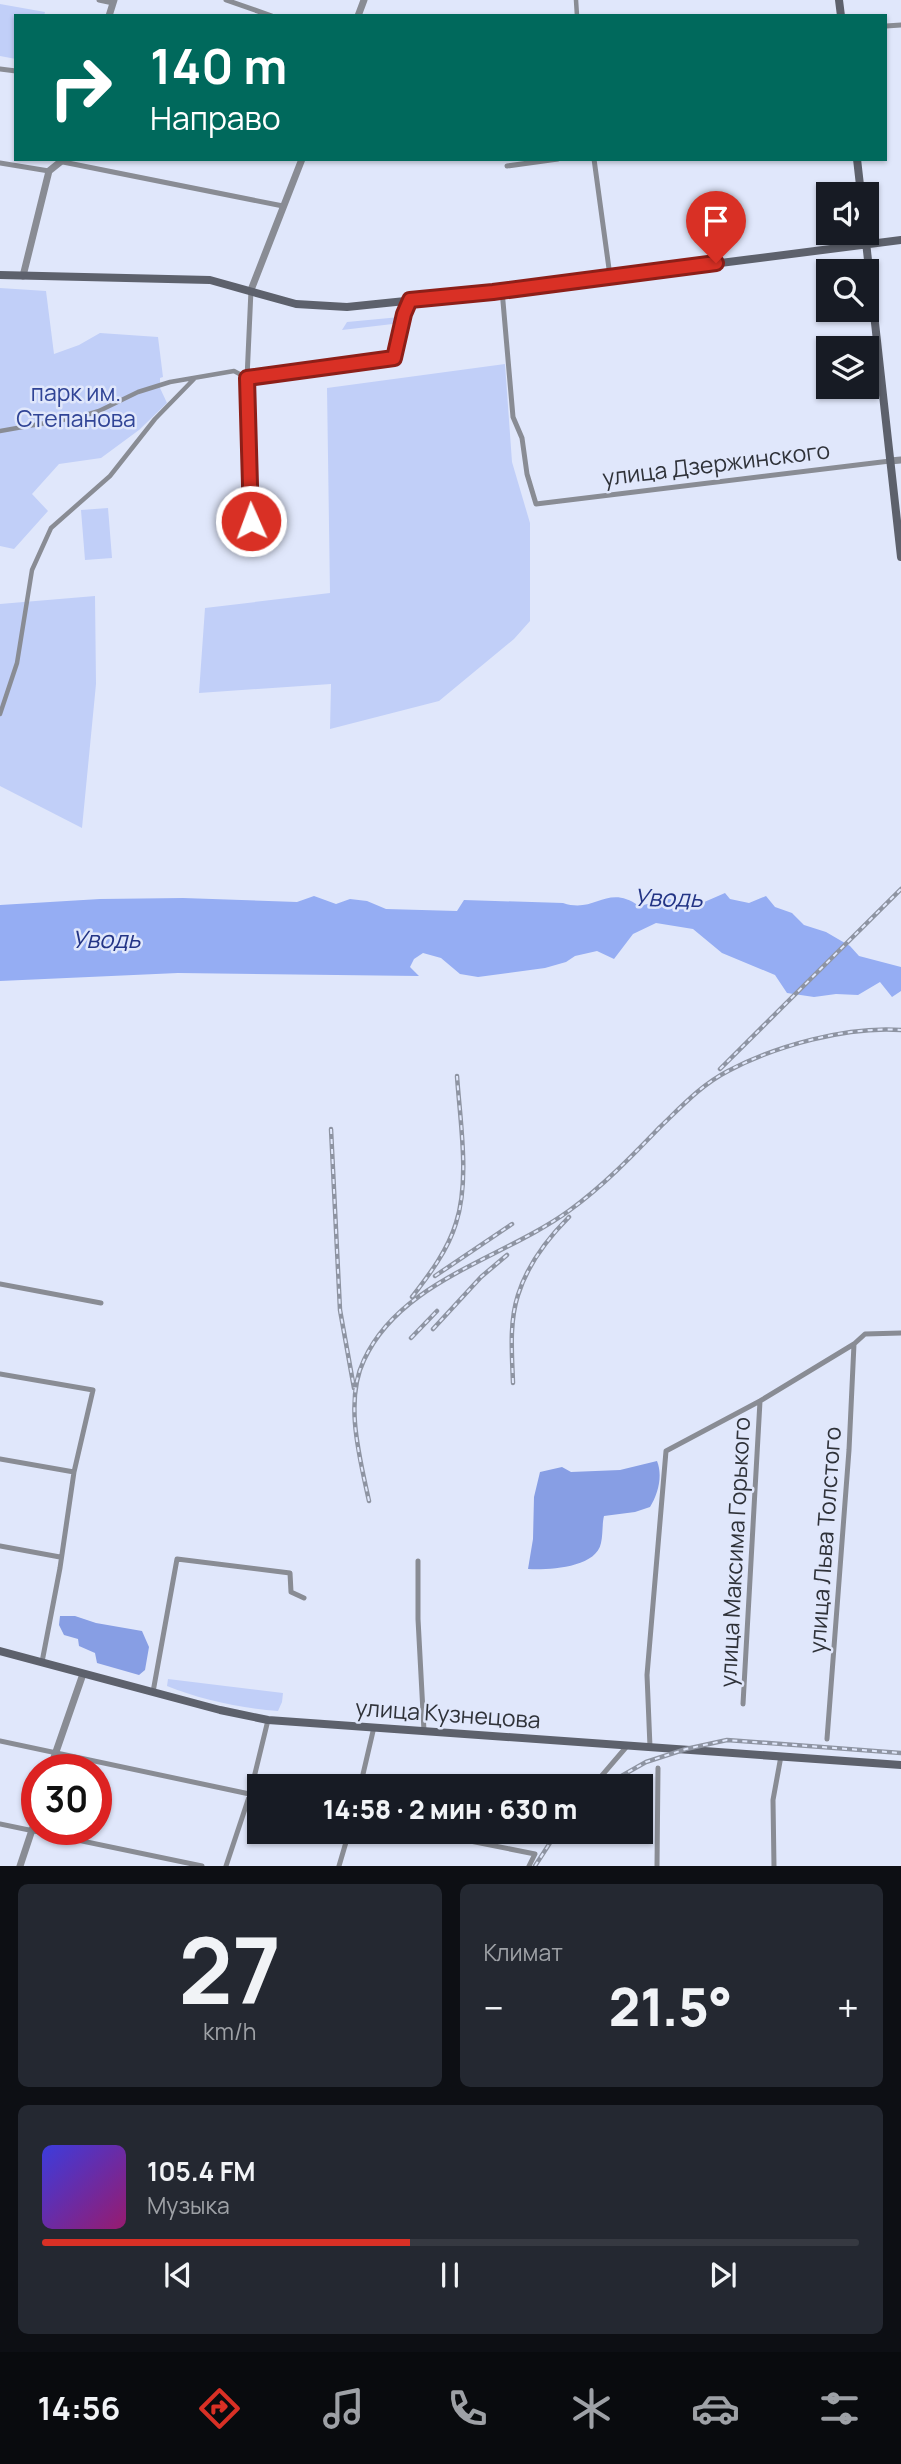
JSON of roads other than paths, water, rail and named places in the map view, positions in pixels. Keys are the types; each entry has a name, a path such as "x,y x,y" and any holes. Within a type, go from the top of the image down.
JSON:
{"main road":[{"path":"857,161 860,182"},
{"path":"879,243 901,240"},
{"path":"0,275 210,280 312,306 347,307 858,245"},
{"path":"866,245 901,557"},
{"name":"улица Кузнецова","path":"0,1651 268,1720 901,1765"}],"street":[{"path":"99,0 114,1"},
{"path":"226,0 266,14"},
{"path":"23,276 49,171 64,161 283,206"},
{"path":"251,521 247,378 251,290 301,161"},
{"path":"507,166 543,161"},
{"path":"594,161 610,276"},
{"path":"0,163 49,171"},
{"name":"улица Дзержинского","path":"502,290 513,417 522,438 527,474 536,504 901,460"},
{"path":"0,431 79,417 155,386 234,371 247,378 394,358 410,300"},
{"path":"0,713 17,663 32,569 51,528 110,476 155,419 194,379"},
{"path":"0,1284 101,1303"},
{"path":"650,1747 647,1675 666,1451 760,1401 854,1344 865,1334 901,1333"},
{"name":"улица Льва Толстого","path":"827,1739 849,1450 854,1344"},
{"path":"0,1374 93,1390 74,1472 42,1662"},
{"name":"улица Максима Горького","path":"743,1704 760,1401"},
{"path":"0,1459 74,1472"},
{"path":"0,1546 60,1557"},
{"path":"153,1692 177,1559 290,1573 291,1592 304,1598"},
{"path":"418,1561 424,1731"},
{"path":"55,1753 83,1674"},
{"path":"255,1774 268,1720"},
{"path":"363,1774 374,1727"},
{"path":"0,1741 247,1793"},
{"path":"603,1774 628,1745"},
{"path":"774,1866 773,1800 781,1756"},
{"path":"657,1866 658,1768"},
{"path":"226,1866 247,1803"},
{"path":"0,1824 21,1828"},
{"path":"339,1866 345,1844"},
{"path":"485,1844 535,1854 529,1866"},
{"path":"20,1866 27,1845"},
{"path":"103,1845 202,1866"}],"water":[{"name":"Уводь","path":"725,893 730,899 749,903 766,896 775,907 792,913 804,925 826,932 850,946 859,956 901,967 901,991 892,997 880,982 858,995 814,997 787,993 775,975 722,953 693,929 656,923 633,934 614,959 597,951 545,968 478,977 460,974 441,958 423,953 414,959 410,967 419,976 178,973 0,981 0,905 100,899 183,898 297,902 314,896 336,904 350,899 367,901 386,909 457,911 464,900 584,905 618,897 639,906 669,899 702,903"}],"railway":[{"path":"720,1069 901,889"},
{"path":"369,1501 356,1430 355,1393 364,1360 381,1333 402,1310 456,1273 570,1210 616,1171 692,1097 728,1071 767,1053 812,1040 858,1031 901,1030"},
{"path":"412,1297 443,1252 453,1233 460,1206 463,1150 457,1076"},
{"path":"331,1129 340,1310 354,1388"},
{"path":"513,1383 512,1328 518,1295 539,1253 569,1217"},
{"path":"435,1276 512,1224"},
{"path":"433,1329 481,1277 507,1255"},
{"path":"411,1338 437,1311"},
{"path":"625,1774 646,1762 727,1740 901,1753"},
{"path":"535,1866 549,1844"}],"park label":[{"name":"парк им. Степанова","path":"76,405"}]}
